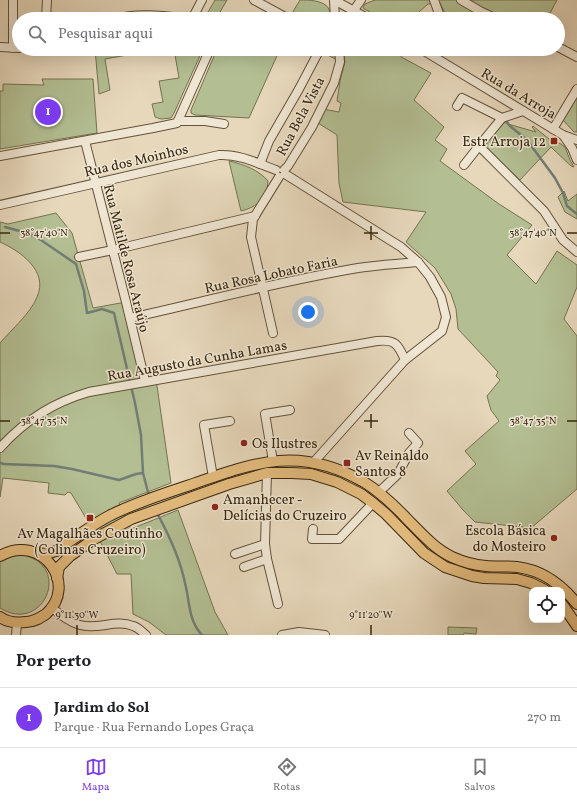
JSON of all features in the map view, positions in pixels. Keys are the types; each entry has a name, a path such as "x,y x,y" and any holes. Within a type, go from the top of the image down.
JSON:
{"main road":[{"path":"0,556 17,549 46,554 56,551 107,517 133,505 237,469 273,461 313,462 342,471 379,492 426,539 444,553 474,565 517,567 542,574 557,583 577,604"},
{"path":"0,617 17,623 31,622 40,618 51,607 57,596 57,578 59,567 70,556 94,539 119,525 137,516 229,484 279,472 311,474 349,487 373,503 424,553 445,567 472,576 484,578 517,579 539,587"},
{"path":"37,553 46,558 57,578"},
{"path":"565,608 577,626"}],"street":[{"path":"13,0 14,12"},
{"path":"46,12 47,0"},
{"path":"196,12 202,0"},
{"path":"254,0 276,12"},
{"path":"335,12 334,0 357,12"},
{"path":"354,10 361,0"},
{"path":"434,0 439,12"},
{"path":"461,0 482,12"},
{"path":"0,47 12,48"},
{"path":"565,51 577,57"},
{"path":"0,156 174,124 178,121 207,56"},
{"path":"260,164 269,141 302,85 316,56"},
{"name":"Rua Bela Vista","path":"255,216 281,173 288,166 312,127 334,84 340,62 340,56"},
{"name":"Rua da Arroja","path":"435,57 563,135 577,140"},
{"path":"553,128 577,89"},
{"path":"457,106 462,98 502,118"},
{"path":"464,166 502,118 523,111"},
{"path":"178,121 205,121 224,124"},
{"name":"Rua da Arroja","path":"563,135 576,158"},
{"name":"Rua Matilde Rosa Araújo","path":"85,141 145,381"},
{"path":"479,146 544,211 563,240 577,252"},
{"path":"576,158 577,147"},
{"name":"Rua dos Moinhos","path":"0,205 219,155 230,154 239,156 281,173 401,247 418,262 430,277 441,297 446,317 442,332 405,360 313,462"},
{"path":"79,257 255,216"},
{"path":"255,216 252,222 251,237 273,333"},
{"name":"Rua Rosa Lobato Faria","path":"130,318 360,268 418,262"},
{"name":"Rua Augusto da Cunha Lamas","path":"0,448 32,418 50,407 78,395 124,385 388,340 397,344 405,360"},
{"path":"273,461 265,414 290,410"},
{"path":"213,477 204,426 230,421"},
{"path":"379,492 398,474 409,453 418,443 409,432"},
{"path":"267,474 265,544 267,559 278,604"},
{"path":"313,529 312,539 339,539 373,503"},
{"path":"235,554 265,544"},
{"path":"244,567 267,559"},
{"path":"51,607 66,620 82,626 113,623 134,626 146,635"},
{"path":"16,635 17,623"},
{"path":"88,635 92,626"},
{"path":"282,635 299,632 325,635"}],"green space":[{"path":"215,0 227,0 220,12 208,12"},
{"path":"300,0 308,0 324,4 330,12 293,12"},
{"path":"375,0 557,0 551,12 444,12 440,3 428,4 419,12 370,12 363,8 365,4"},
{"path":"96,56 122,56 105,59 110,90 99,94"},
{"path":"175,56 200,56 171,118 161,119 155,117 152,104 163,102 159,81 179,78"},
{"path":"214,56 277,56 249,118 195,115 191,113"},
{"path":"330,56 337,56 337,60"},
{"path":"344,56 401,56 431,73 414,100 444,127 435,140 447,149 440,161 499,204 532,225 507,255 536,284 557,251 577,265 577,287 564,319 577,336 577,489 531,528 475,522 447,491 476,464 465,451 499,421 491,410 487,396 500,380 496,376 498,372 458,329 456,309 451,294 435,268 406,242 426,212 343,202 339,183 337,135 318,123 323,109 339,112 341,103 337,101 345,62"},
{"path":"42,79 93,79 97,133 0,149 0,91 3,91 3,84 44,85"},
{"path":"577,94 577,132 574,132 562,119"},
{"path":"502,121 536,132 532,127 533,126 549,139 565,147 574,167 571,166 551,147 520,180 484,145"},
{"path":"229,161 250,168 268,181 266,193 260,201 252,207 241,211"},
{"path":"564,191 568,201 577,194 577,219 565,212 558,197"},
{"path":"56,213 72,233 93,308 126,302 144,381 156,379 171,483 119,503 131,529 178,510 215,612 228,635 166,635 149,622 133,614 131,574 117,574 102,545 71,493 68,492 65,495 48,493 49,483 3,478 0,497 0,343 30,309 40,288 36,271 30,263 16,251 0,242 0,222 8,224"},
{"path":"23,555 38,562 47,572 49,584 46,596 39,606 29,613 15,614 0,608 0,561 10,556"},
{"path":"448,627 477,628 476,634 464,633 463,635 448,635"}],"waterway":[{"path":"507,122 527,140 555,178 563,193 567,206 577,214"},
{"path":"5,227 27,233 38,238 76,264 84,291 87,313 102,309 114,313 141,435 143,473"},
{"path":"0,463 54,466 119,480 143,473 149,496"},
{"path":"157,513 170,538 177,556 187,590 192,617 197,629 202,635"}],"place":[{"name":"Jardim do Sol","path":"48,112"},
{"name":"Estr Arroja 12","path":"554,141"},
{"name":"Os Ilustres","path":"244,443"},
{"name":"Av Reinaldo Santos 8","path":"347,463"},
{"name":"Amanhecer - Delícias do Cruzeiro","path":"215,507"},
{"name":"Av Magalhães Coutinho (Colinas Cruzeiro)","path":"90,518"},
{"name":"Escola Básica do Mosteiro","path":"554,538"}]}
